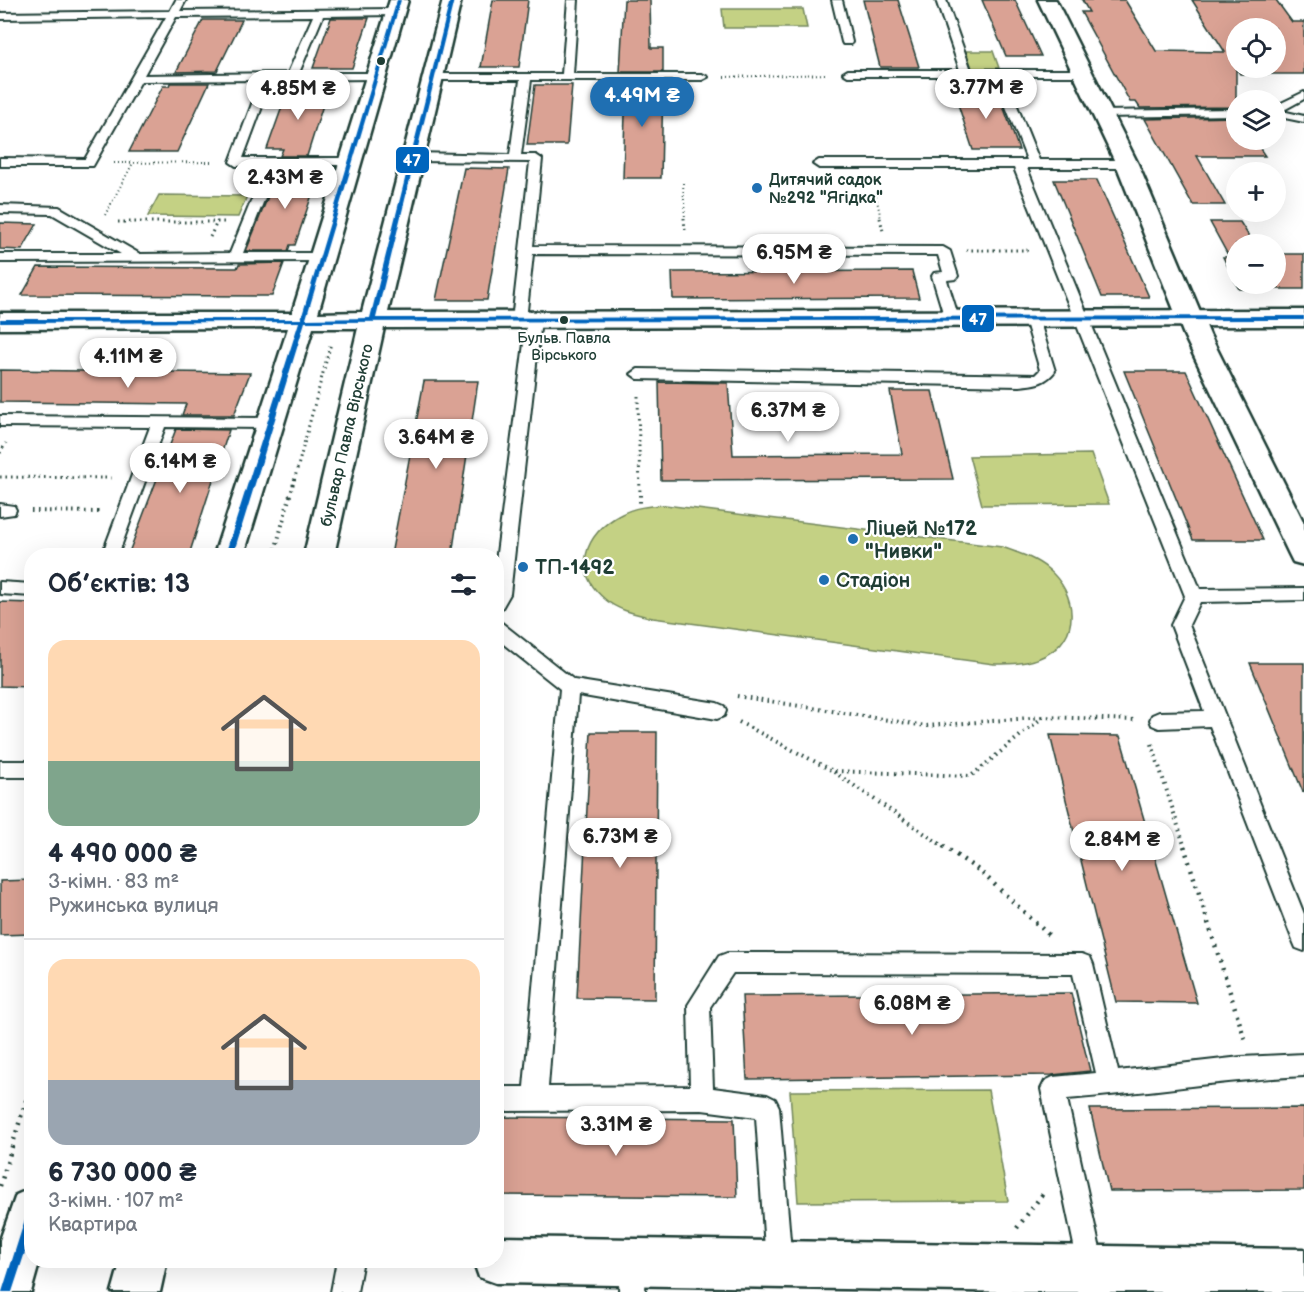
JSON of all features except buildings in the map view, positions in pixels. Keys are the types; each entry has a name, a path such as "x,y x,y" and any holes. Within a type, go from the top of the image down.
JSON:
{"street":[{"name":"бульвар Павла Вірського","path":"321,548 373,320 452,0"},
{"path":"1047,0 1126,164 1191,318 1304,554"},
{"path":"231,548 303,320 397,6"},
{"path":"0,321 1304,318"},
{"path":"14,1264 24,1235"},
{"path":"504,1261 633,1278 779,1266 1101,1281 1304,1273"},
{"path":"136,1292 142,1268"}],"lane":[{"path":"0,162 89,162 181,0"},
{"path":"567,77 573,0"},
{"path":"837,0 847,42"},
{"path":"941,0 967,73"},
{"path":"0,16 319,13 397,6"},
{"path":"292,76 319,13"},
{"path":"998,73 1055,250 1194,596 1180,625 1304,941"},
{"path":"848,74 1083,73"},
{"path":"138,78 376,76"},
{"path":"268,77 236,162 349,161"},
{"path":"434,77 702,77"},
{"path":"515,159 526,77"},
{"path":"1286,105 1304,95"},
{"path":"1102,114 1226,112"},
{"path":"1286,114 1304,119"},
{"path":"414,157 536,159 525,250 527,320 504,562"},
{"path":"235,257 273,162"},
{"path":"819,164 1126,164"},
{"path":"0,209 55,210 137,258"},
{"path":"525,250 943,250 951,276 939,276 952,319"},
{"path":"0,258 321,257"},
{"path":"638,374 1020,381 1039,379 1048,371 1047,361 1032,319"},
{"path":"0,421 271,423"},
{"path":"113,548 159,422"},
{"path":"0,588 24,590"},
{"path":"1194,596 1304,594"},
{"path":"504,634 569,686 717,711"},
{"path":"535,1098 569,686"},
{"path":"1151,720 1218,718"},
{"path":"0,769 24,769"},
{"path":"702,1098 699,1005 727,963 1082,964 1110,1085"},
{"path":"1101,1281 1067,1161 1053,1089 1110,1085 1254,1066 1304,1065"},
{"path":"504,1099 702,1098 767,1107 779,1266"},
{"path":"344,1292 348,1268"}],"path":[{"path":"702,77 848,74"},
{"path":"89,162 236,162"},
{"path":"102,221 133,162"},
{"path":"683,183 686,250"},
{"path":"876,196 888,250"},
{"path":"78,223 102,221 217,222"},
{"path":"943,250 1055,250"},
{"path":"276,548 332,339"},
{"path":"638,374 640,502"},
{"path":"0,477 139,479"},
{"path":"4,510 126,512"},
{"path":"729,694 787,706 926,726 1043,717 1151,720 1254,1066"},
{"path":"717,711 833,771 980,872 1082,964"},
{"path":"833,771 971,776 1043,717"},
{"path":"0,1186 24,1107"},
{"path":"1014,1232 1067,1161"}],"green space":[{"path":"722,9 803,9 807,28 724,28"},
{"path":"966,51 993,51 999,68 972,68"},
{"path":"159,195 247,196 238,217 148,216"},
{"path":"1091,454 1109,504 982,505 969,456"},
{"name":"Стадіон","path":"665,505 1002,547 1038,562 1058,579 1069,602 1070,627 1065,638 1056,648 1038,659 1013,664 994,664 653,618 611,604 595,589 588,578 586,554 591,543 598,532 625,512 647,506"},
{"path":"988,1090 1008,1201 798,1202 790,1091"}],"transit line":[{"name":"47","path":"231,548 303,320 399,0"},
{"name":"47","path":"373,320 452,0"},
{"name":"47","path":"0,321 1304,318"},
{"name":"47","path":"7,1292 24,1238"}],"place":[{"name":"Дитячий садок №292 \"Ягідка\"","path":"757,188"},
{"name":"Бульв. Павла Вірського","path":"564,320"},
{"name":"Ліцей №172 \"Нивки\"","path":"853,539"},
{"name":"ТП-1492","path":"523,567"},
{"name":"Стадіон","path":"824,580"}]}
